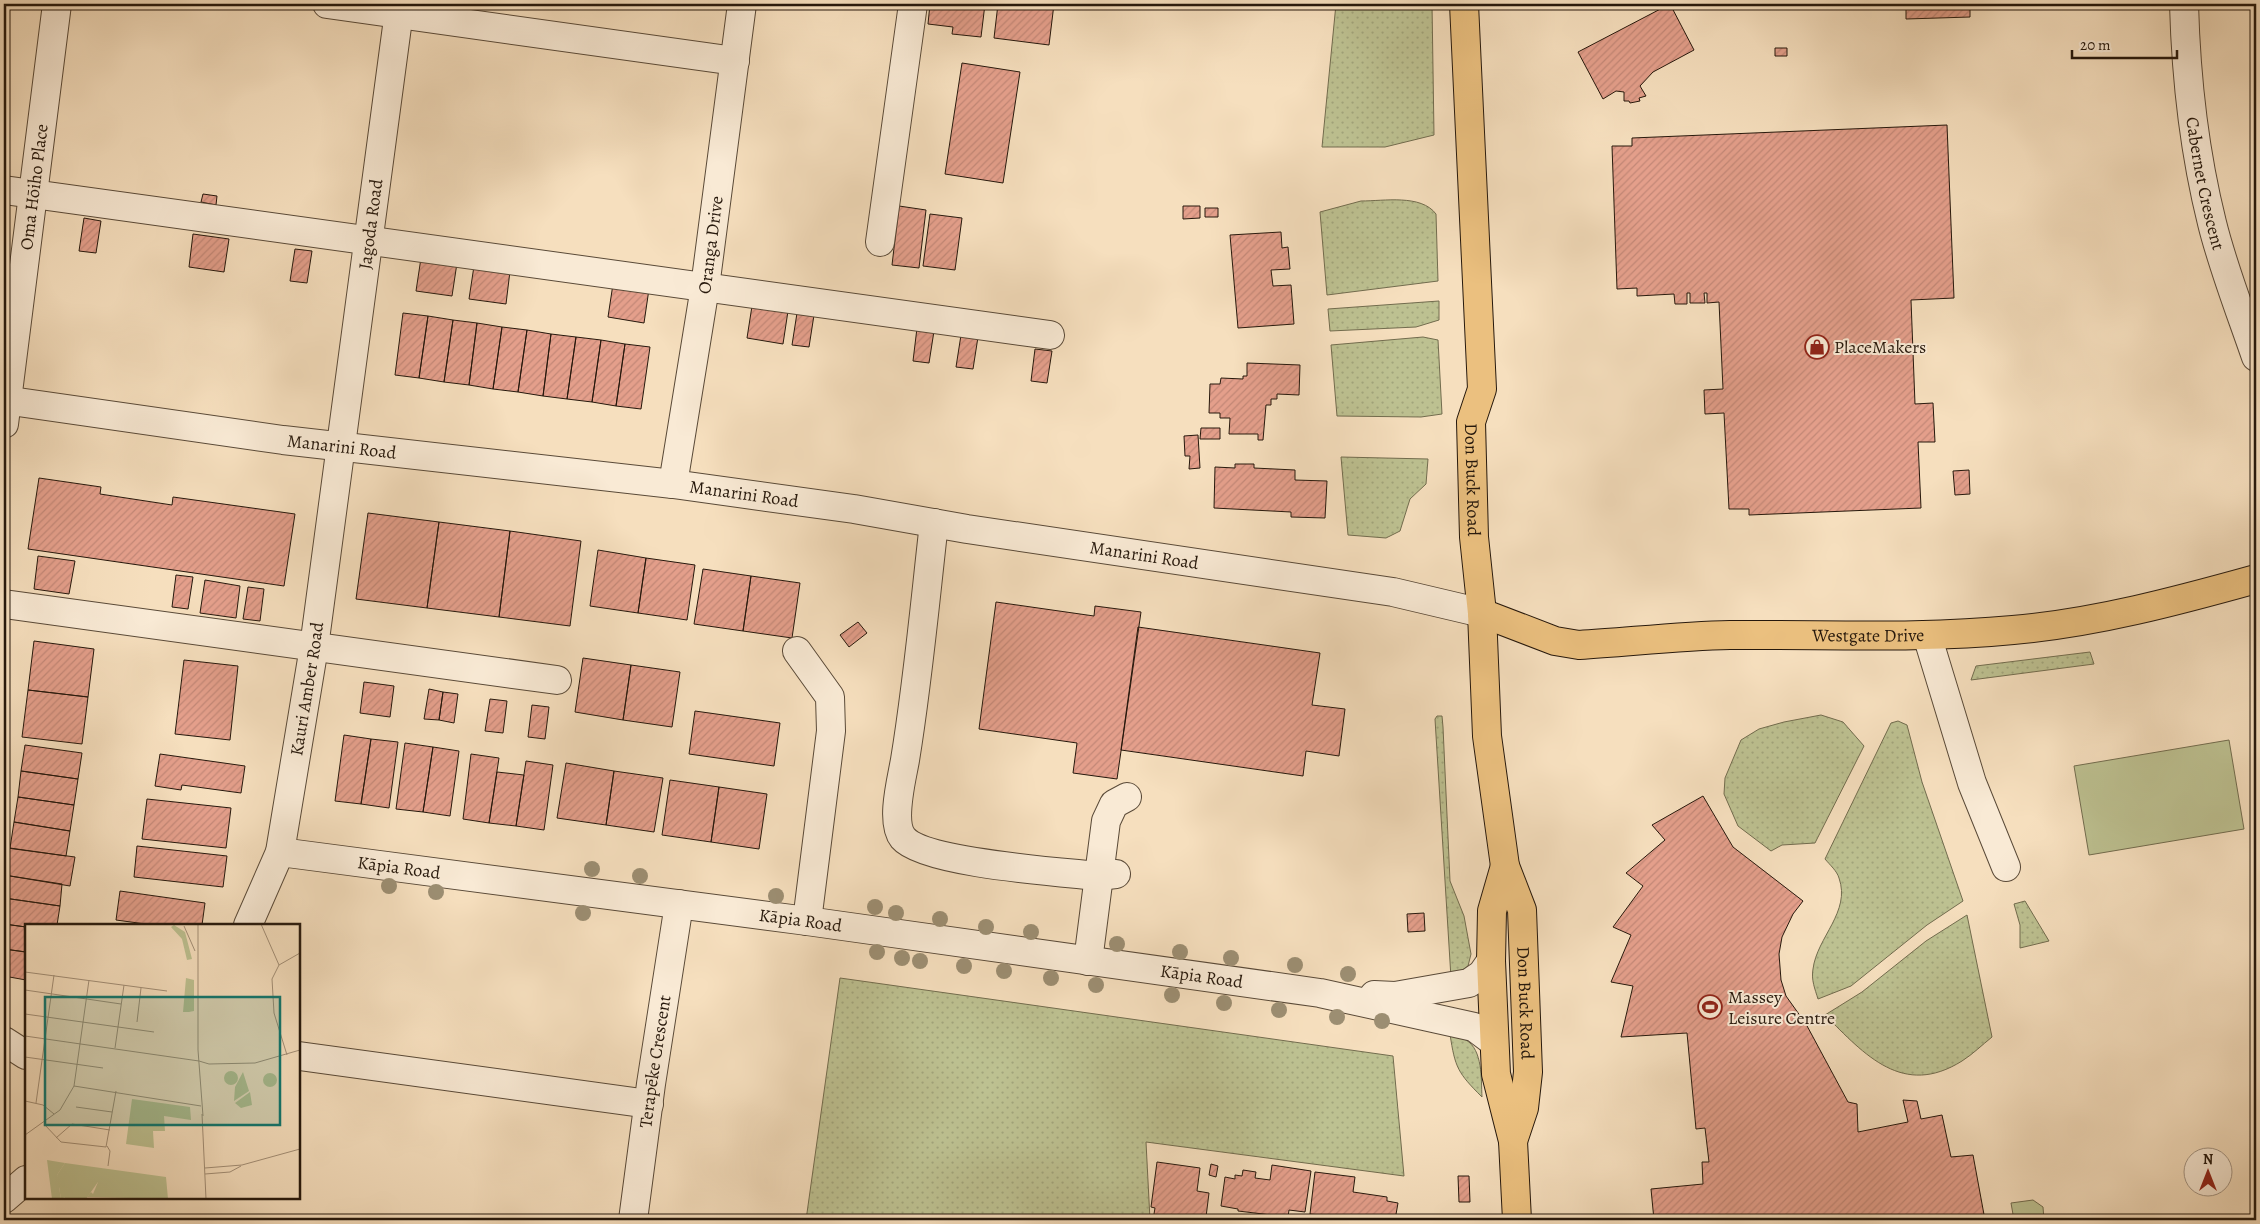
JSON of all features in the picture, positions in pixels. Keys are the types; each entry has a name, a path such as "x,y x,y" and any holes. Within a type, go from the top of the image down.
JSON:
{"main road":[{"name":"Don Buck Road","path":"1464,4 1482,389 1471,422 1474,537 1482,613 1487,736 1505,866 1522,910 1528,1072 1524,1108 1513,1141"},
{"name":"Westgate Drive","path":"1482,613 1555,641 1579,645 1728,636 1927,635 2014,630 2089,618 2154,605 2256,579"},
{"name":"Don Buck Road","path":"1505,866 1492,911 1491,961 1496,1074 1513,1141 1517,1220"}],"street":[{"name":"Oma Hōiho Place","path":"5,408 57,4"},
{"path":"327,4 400,9 734,61"},
{"name":"Oranga Drive","path":"673,484 705,287 742,4"},
{"path":"880,242 913,4"},
{"name":"Cabernet Crescent","path":"2184,4 2186,64 2196,153 2212,225 2256,357"},
{"name":"Jagoda Road","path":"342,446 400,9"},
{"path":"4,190 1050,335"},
{"name":"Manarini Road","path":"5,408 673,484 1394,592 1482,613"},
{"name":"Kauri Amber Road","path":"248,924 280,852 314,647 342,446"},
{"path":"934,523 911,724 897,806 898,825 903,838 920,848 949,858 1107,875"},
{"path":"4,604 557,680"},
{"path":"1927,635 1972,783 2006,867"},
{"path":"797,651 830,697 831,731 807,921"},
{"path":"1088,961 1107,875 1106,821 1114,804 1127,797"},
{"name":"Kāpia Road","path":"280,852 807,921 1320,993 1474,1027 1494,1042"},
{"name":"Terapēke Crescent","path":"634,1220 649,1104 679,904"},
{"name":"Kāpia Road","path":"1320,993 1395,996 1469,983 1482,974 1491,961"},
{"path":"4,1041 25,1054"},
{"path":"300,1056 649,1104"},
{"path":"4,1199 25,1181"}],"green space":[{"path":"1336,4 1432,4 1434,135 1385,147 1322,147"},
{"path":"1361,201 1412,201 1429,208 1436,214 1438,281 1327,295 1320,212"},
{"path":"1439,301 1439,320 1416,327 1330,331 1328,309"},
{"path":"1423,337 1438,340 1442,414 1421,417 1337,416 1331,345"},
{"path":"1341,457 1428,459 1426,484 1410,499 1400,531 1386,538 1348,535"},
{"path":"2090,652 2094,664 1971,680 1976,666"},
{"path":"1821,715 1843,722 1864,746 1815,843 1782,845 1771,851 1738,826 1724,794 1725,778 1741,740 1759,729"},
{"path":"1437,716 1442,716 1443,727 1450,881 1464,916 1471,954 1468,966 1451,978 1435,719"},
{"path":"1898,721 1907,725 1922,782 1963,901 1927,925 1851,986 1818,999 1813,981 1813,969 1820,946 1841,902 1838,875 1825,859 1891,723"},
{"path":"2229,740 2244,829 2089,855 2074,766"},
{"path":"2025,901 2049,941 2020,948 2020,925 2014,904"},
{"path":"1967,915 1992,1037 1962,1061 1941,1071 1921,1075 1903,1073 1886,1067 1870,1057 1825,1015 1862,992 1926,941"},
{"path":"840,978 1393,1056 1404,1176 1146,1142 1150,1220 806,1220"},
{"path":"1450,1034 1466,1040 1476,1051 1480,1066 1482,1097 1459,1069"},
{"path":"2033,1200 2043,1207 2044,1220 2014,1220 2011,1203"}],"building":[{"path":"930,4 985,4 981,37 952,34 953,27 928,24"},
{"path":"998,4 1054,4 1049,45 994,38"},
{"path":"1670,4 1694,50 1653,72 1640,86 1646,96 1639,98 1640,101 1630,103 1629,101 1624,101 1624,92 1616,91 1603,99 1578,52"},
{"path":"1906,4 1970,4 1970,17 1906,19"},
{"path":"2256,25 2256,106 2253,108"},
{"path":"1775,48 1787,48 1787,56 1775,56"},
{"path":"962,63 1020,72 1003,183 945,174"},
{"name":"PlaceMakers","path":"1947,125 1954,298 1911,300 1915,404 1933,403 1935,442 1918,442 1921,508 1749,515 1749,509 1729,509 1724,413 1705,414 1704,390 1723,389 1719,302 1707,303 1707,293 1704,293 1705,303 1690,303 1690,293 1687,293 1687,304 1675,304 1674,294 1637,296 1637,288 1617,289 1612,146 1632,146 1632,138"},
{"path":"203,194 217,196 216,205 201,202"},
{"path":"899,206 926,210 919,268 892,265"},
{"path":"1183,206 1200,206 1200,218 1183,219"},
{"path":"1205,208 1218,208 1218,217 1205,217"},
{"path":"930,214 962,218 955,270 923,266"},
{"path":"84,218 101,221 96,253 79,251"},
{"path":"1281,232 1282,248 1288,247 1290,269 1271,270 1273,286 1291,285 1294,324 1238,328 1230,235"},
{"path":"193,234 229,239 224,272 189,267"},
{"path":"295,249 312,251 307,283 290,281"},
{"path":"421,258 457,263 452,296 416,291"},
{"path":"474,266 510,271 506,304 469,299"},
{"path":"613,284 649,289 644,323 608,317"},
{"path":"752,306 788,311 783,344 747,338"},
{"path":"403,313 428,316 419,378 395,375"},
{"path":"797,313 814,315 809,347 792,345"},
{"path":"428,316 453,320 444,382 419,378"},
{"path":"453,320 477,323 469,385 444,382"},
{"path":"477,323 502,327 493,389 469,385"},
{"path":"502,327 527,330 518,392 493,389"},
{"path":"917,328 934,331 929,363 913,361"},
{"path":"527,330 551,334 543,396 518,392"},
{"path":"551,334 576,337 567,399 543,396"},
{"path":"961,335 978,337 973,369 956,367"},
{"path":"576,337 601,340 592,402 567,399"},
{"path":"601,340 625,344 616,406 592,402"},
{"path":"625,344 650,347 641,409 616,406"},
{"path":"1035,349 1052,351 1047,383 1031,381"},
{"path":"1247,363 1300,365 1299,395 1277,394 1277,399 1271,399 1271,405 1266,405 1263,440 1258,440 1258,434 1229,434 1230,418 1220,418 1220,413 1209,413 1210,384 1220,384 1221,378 1243,379 1243,376 1247,376"},
{"path":"1201,428 1220,428 1220,439 1200,439"},
{"path":"1198,435 1200,468 1189,469 1190,456 1185,456 1184,436"},
{"path":"1235,464 1254,464 1254,468 1295,470 1295,480 1327,481 1325,518 1291,517 1291,512 1214,508 1215,467 1235,468"},
{"path":"1969,470 1970,494 1955,495 1953,471"},
{"path":"39,478 101,487 100,494 172,505 173,497 295,514 284,586 28,549"},
{"path":"368,513 439,522 427,608 356,599"},
{"path":"439,522 510,531 499,617 427,608"},
{"path":"510,531 581,541 570,626 499,617"},
{"path":"598,550 646,558 638,613 590,606"},
{"path":"38,556 75,561 69,594 34,589"},
{"path":"646,558 695,565 687,620 638,613"},
{"path":"703,569 751,576 743,631 694,624"},
{"path":"176,575 193,577 188,609 172,607"},
{"path":"751,576 800,583 792,638 743,631"},
{"path":"205,580 240,586 236,618 200,613"},
{"path":"248,587 264,589 260,621 243,619"},
{"path":"996,602 1094,616 1095,606 1141,612 1117,779 1073,773 1077,743 979,729"},
{"path":"858,622 867,633 849,647 840,635"},
{"path":"1138,627 1320,653 1312,705 1345,709 1339,756 1306,751 1303,776 1121,750"},
{"path":"34,641 94,649 88,697 28,690"},
{"path":"583,658 631,665 623,720 575,712"},
{"path":"184,660 238,666 230,740 175,734"},
{"path":"631,665 680,672 672,727 623,720"},
{"path":"364,682 394,686 390,717 360,713"},
{"path":"429,689 443,692 439,720 424,719"},
{"path":"28,690 88,697 82,744 22,737"},
{"path":"443,692 458,694 454,723 439,720"},
{"path":"490,699 507,701 503,733 485,731"},
{"path":"532,705 549,707 545,739 528,737"},
{"path":"695,711 780,723 774,766 689,754"},
{"path":"344,735 371,739 361,804 335,801"},
{"path":"371,739 398,742 389,808 361,804"},
{"path":"405,743 433,747 423,812 396,809"},
{"path":"25,745 82,753 78,779 21,771"},
{"path":"433,747 459,751 450,816 423,812"},
{"path":"160,754 245,766 241,793 182,785 181,790 155,786"},
{"path":"471,754 499,758 489,823 463,819"},
{"path":"526,761 553,765 544,830 516,826"},
{"path":"566,763 614,771 606,825 557,818"},
{"path":"21,771 78,779 74,805 18,797"},
{"path":"614,771 663,778 654,832 606,825"},
{"path":"497,772 524,775 516,826 489,823"},
{"path":"670,780 719,787 711,842 662,835"},
{"path":"719,787 767,794 759,849 711,842"},
{"name":"Massey Leisure Centre","path":"1703,796 1733,847 1803,901 1793,914 1782,937 1779,954 1781,980 1786,996 1806,1024 1848,1102 1857,1104 1858,1132 1908,1122 1903,1100 1917,1101 1921,1119 1942,1115 1951,1157 1973,1155 1985,1220 1654,1220 1651,1189 1703,1184 1702,1162 1709,1162 1705,1128 1696,1129 1687,1033 1621,1037 1633,986 1611,982 1631,935 1613,927 1643,886 1626,873 1665,840 1652,825"},
{"path":"18,797 74,805 70,831 14,822"},
{"path":"147,799 231,808 226,848 142,839"},
{"path":"14,822 70,831 66,856 10,848"},
{"path":"137,846 227,856 223,887 134,877"},
{"path":"7,848 75,857 70,886 4,875"},
{"path":"4,875 62,884 60,906 4,898"},
{"path":"120,891 205,903 202,924 146,924 116,920"},
{"path":"4,898 60,906 57,924 25,924 25,927 4,924"},
{"path":"1424,913 1425,931 1408,932 1407,914"},
{"path":"4,924 25,927 25,952 4,949"},
{"path":"4,949 25,952 25,980 4,976"},
{"path":"1157,1162 1200,1168 1197,1191 1209,1193 1206,1217 1189,1215 1188,1220 1153,1220 1155,1208 1151,1207"},
{"path":"1211,1164 1218,1166 1216,1177 1209,1175"},
{"path":"1272,1165 1311,1171 1305,1212 1289,1210 1288,1217 1238,1211 1238,1209 1221,1206 1225,1177 1235,1179 1235,1175 1242,1176 1243,1170 1256,1172 1255,1178 1270,1180"},
{"path":"1315,1172 1355,1177 1353,1192 1387,1197 1387,1201 1398,1203 1395,1220 1326,1220 1327,1216 1310,1214"},
{"path":"1458,1176 1469,1176 1470,1202 1459,1202"}],"place":[{"name":"PlaceMakers","path":"1817,347"},
{"name":"Massey Leisure Centre","path":"1710,1007"}]}
